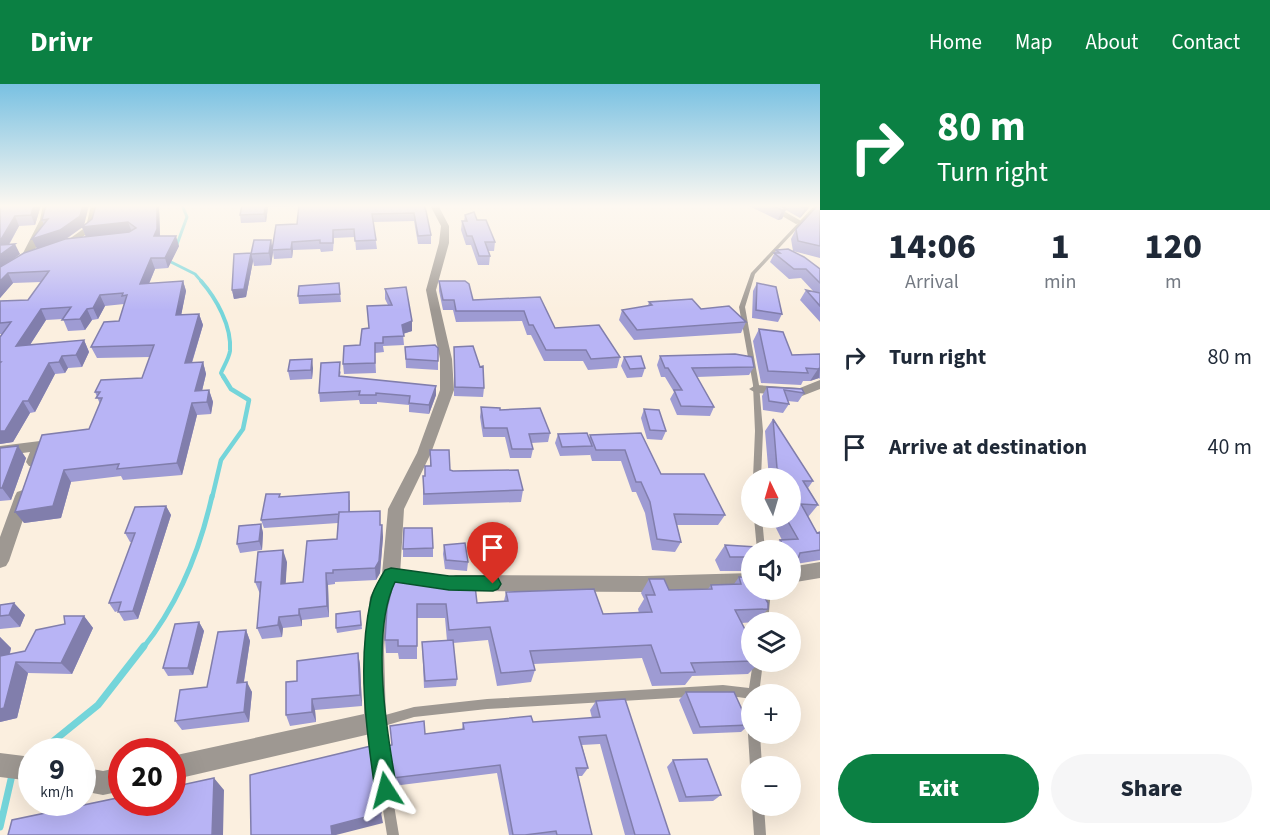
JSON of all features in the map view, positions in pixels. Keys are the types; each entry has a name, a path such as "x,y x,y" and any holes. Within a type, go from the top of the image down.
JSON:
{"street":[{"path":"25,259 34,240"},
{"path":"68,244 73,240"},
{"path":"186,765 375,723 375,639 379,597 391,575 396,509 424,453 447,390 446,359 431,290 444,240"},
{"path":"57,248 68,244 90,242"},
{"path":"0,278 25,259 36,255"},
{"path":"756,389 802,392 820,384"},
{"path":"0,451 40,446 0,561"},
{"path":"801,573 820,570"},
{"path":"391,575 414,578"},
{"path":"438,582 644,584 741,581"},
{"path":"0,765 18,767"}],"lane":[{"path":"757,468 759,431 756,389 741,307 753,274 765,259 783,252 790,240"},
{"path":"393,835 375,723 414,712 487,704 723,690 741,692"},
{"path":"759,816 760,835"}],"building":[{"path":"62,240 174,240 165,258 151,258 140,284 183,281 176,315 199,314 185,363 203,362 195,391 209,390 207,402 192,403 177,463 117,469 119,464 64,470 53,506 15,512 42,435 89,429 102,398 96,398 100,392 95,392 101,380 142,378 154,345 91,347 104,322 119,321 127,295 122,296 123,293 100,295 93,308 87,309 80,319 62,320 71,307 41,309 16,346 84,340 76,355 62,356 59,362 49,363 28,401 23,401 5,431 0,431 0,337 11,322 0,323 0,301 28,300 49,271 8,273 0,281 0,267 24,253"},
{"path":"254,240 271,240 269,253 251,254"},
{"path":"274,240 319,240 292,242 291,249 272,250"},
{"path":"320,240 333,240 333,243 320,243"},
{"path":"473,240 494,240 495,242 485,242 490,256 479,256"},
{"path":"820,240 820,246 798,241"},
{"path":"15,244 0,255 0,245"},
{"path":"788,249 820,269 820,283 806,269 794,269 774,253 780,253 776,250"},
{"path":"251,253 244,289 232,290 234,254"},
{"path":"439,281 465,281 469,284 473,300 540,297 555,328 599,325 620,357 591,359 586,350 546,350 533,325 529,325 524,311 456,311 454,300 443,300"},
{"path":"339,283 340,294 298,296 299,286"},
{"path":"757,283 776,287 782,314 756,310"},
{"path":"406,287 412,321 402,325 404,336 383,337 383,343 375,343 375,363 343,364 344,346 360,345 362,329 369,328 367,306 392,305 385,289"},
{"path":"806,290 820,293 820,306"},
{"path":"692,299 701,309 729,306 746,322 637,330 622,310 652,305 649,302"},
{"path":"759,329 783,332 792,355 820,354 820,368 806,368 808,373 768,371"},
{"path":"435,345 438,348 438,361 406,359 405,347"},
{"path":"473,346 480,367 483,366 484,388 455,387 454,347"},
{"path":"735,354 752,357 754,367 692,368 714,407 681,406 674,390 682,390 668,368 665,368 660,356"},
{"path":"641,356 645,368 630,369 624,357"},
{"path":"312,359 311,370 288,371 290,360"},
{"path":"340,362 339,376 436,386 429,405 409,403 410,396 376,393 376,395 359,395 360,391 319,393 321,363"},
{"path":"767,387 802,389 804,393 784,390 789,404 769,401"},
{"path":"481,407 500,408 500,410 540,408 550,433 529,434 533,449 512,449 507,428 484,428"},
{"path":"644,409 659,410 666,431 650,430"},
{"path":"773,419 813,481 803,481 818,505 801,504 801,468 777,468"},
{"path":"587,433 592,446 562,447 558,434"},
{"path":"641,433 661,474 704,474 725,515 674,514 681,542 657,539 650,502 641,482 636,482 625,450 596,450 590,435"},
{"path":"18,446 2,488 0,488 0,448"},
{"path":"430,450 449,450 450,470 453,471 518,470 523,490 424,494 423,476 425,476 425,466 431,466"},
{"path":"349,492 349,512 261,520 266,494 280,494 279,497"},
{"path":"801,504 817,533 820,532 820,550 801,553 801,540 780,540 798,539 792,528 801,528"},
{"path":"166,506 133,611 118,612 121,602 109,603 135,533 125,533 135,507"},
{"path":"380,511 380,525 382,525 379,561 375,568 333,570 333,573 326,573 327,606 299,609 299,615 279,617 278,625 257,628 261,582 255,582 258,552 283,550 281,584 303,582 307,541 337,539 339,512"},
{"path":"261,524 259,541 237,544 239,526"},
{"path":"404,528 432,528 433,548 403,549"},
{"path":"465,543 468,562 446,560 444,545"},
{"path":"725,545 741,546 741,557 730,557"},
{"path":"395,576 474,577 477,603 508,601 506,592 594,589 603,614 652,612 646,595 655,595 649,579 664,579 669,590 712,589 711,585 741,584 741,600 766,600 768,603 768,609 735,610 741,622 741,661 691,663 695,672 661,673 651,645 530,651 535,670 501,673 490,627 449,630 446,604 417,604 417,646 398,646 398,640 385,640 387,608"},
{"path":"14,603 9,615 0,616 0,605"},
{"path":"360,611 361,625 336,628 336,614"},
{"path":"64,616 84,616 61,663 16,662 4,708 0,709 0,656 25,651 36,630 65,624"},
{"path":"199,622 188,668 163,668 175,624"},
{"path":"246,630 237,683 247,682 244,712 175,721 180,690 207,687 218,632"},
{"path":"453,640 457,679 425,681 422,642"},
{"path":"358,653 360,695 312,699 312,712 286,715 286,682 297,681 297,661"},
{"path":"686,692 734,692 741,707 741,725 700,727"},
{"path":"625,699 670,835 635,835 606,735 579,737 588,768 576,768 592,835 557,835 556,831 513,835 500,765 393,778 387,746 392,745 390,726 424,721 425,734 464,729 463,723 531,716 533,722 600,717 596,701"},
{"path":"371,746 381,813 331,826 332,835 251,835 250,775"},
{"path":"707,759 721,795 686,797 673,760"},
{"path":"214,778 212,835 8,835 12,820 31,816 96,816 96,802 108,800 108,816 186,816 186,784"}],"waterway":[{"path":"176,247 179,240"},
{"path":"171,257 169,261 195,274 202,282"},
{"path":"201,281 226,322 230,351 221,373 224,378"},
{"path":"212,498 221,460 243,429 249,400 231,389 223,376"},
{"path":"143,648 167,613 186,576 201,536 212,496"},
{"path":"57,738 98,705 144,646"},
{"path":"0,827 12,775"}],"route":[{"path":"386,790 375,723 374,650 379,597 387,587 391,575 449,583 493,584"}]}
